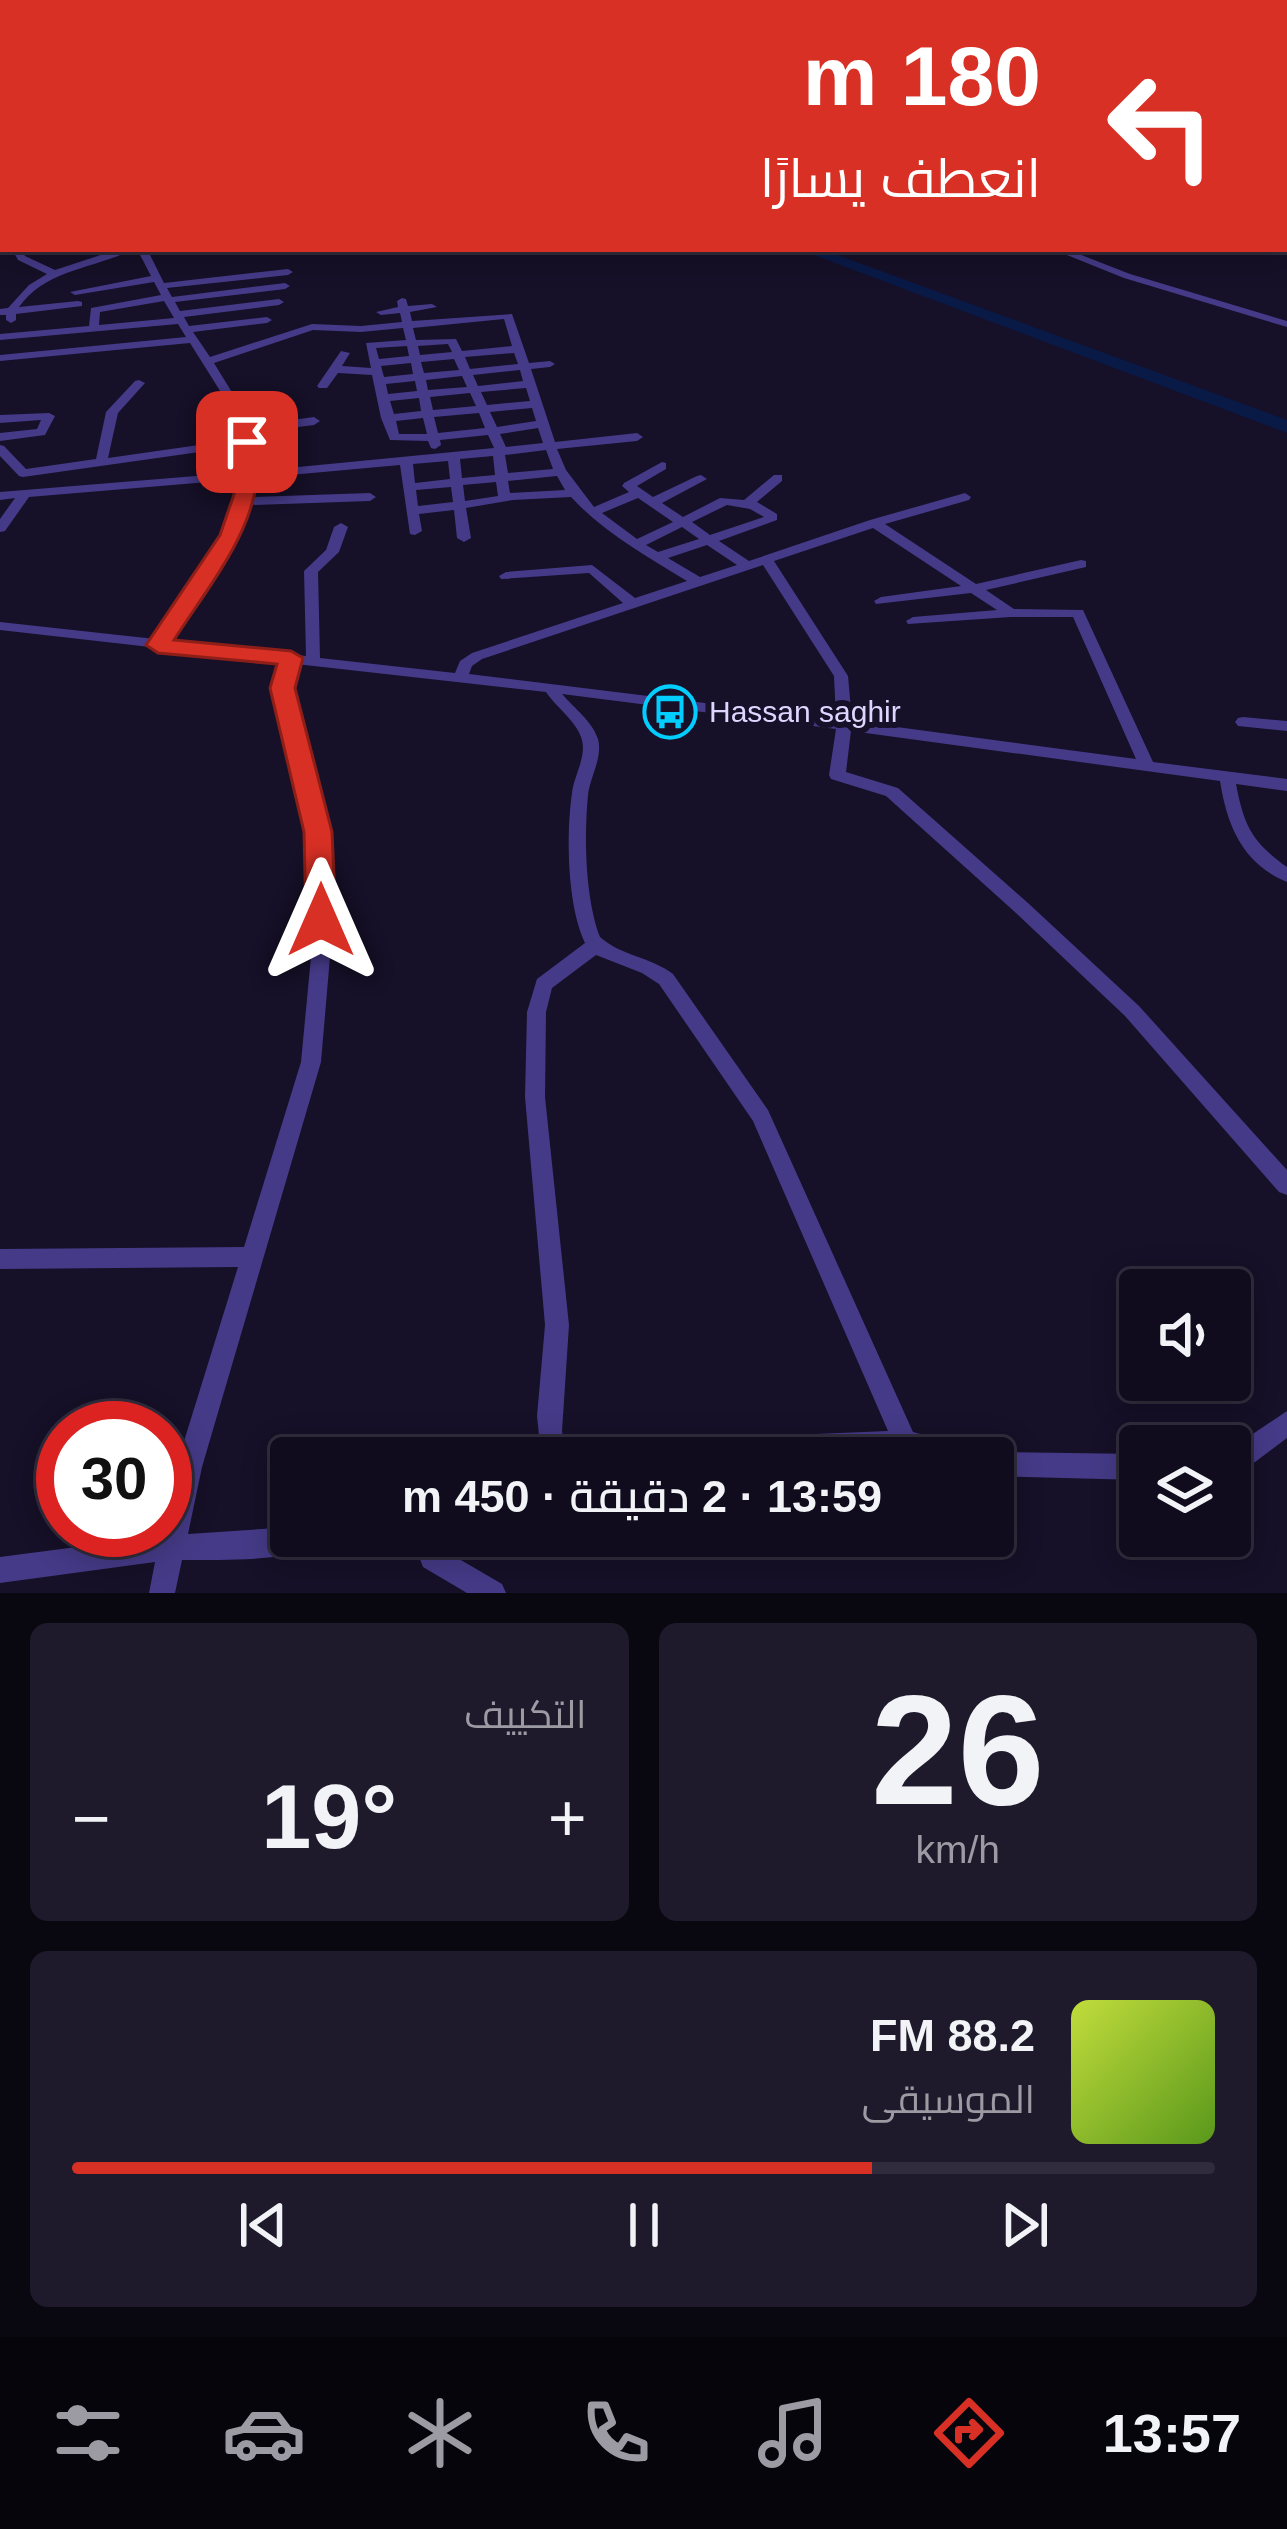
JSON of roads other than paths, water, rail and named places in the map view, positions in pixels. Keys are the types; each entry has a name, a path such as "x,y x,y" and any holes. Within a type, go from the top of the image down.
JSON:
{"street":[{"path":"17,252 57,275"},
{"path":"121,252 26,289 5,311 6,357 184,326 279,302"},
{"path":"144,252 245,436 251,474 245,501 204,580 158,645"},
{"path":"1065,252 1127,276 1287,324"},
{"path":"5,311 288,272"},
{"path":"94,329 95,310 164,290 284,286"},
{"path":"381,312 402,306 431,307"},
{"path":"402,306 432,436 457,482 464,538"},
{"path":"206,362 312,327 406,326 508,316 534,404 559,472 573,493 591,513 697,580"},
{"path":"6,337 268,320"},
{"path":"508,499 495,430 448,339 370,345 394,437 432,436 495,430 542,424"},
{"path":"376,372 414,359 519,349"},
{"path":"322,386 344,353"},
{"path":"334,369 418,378 550,364"},
{"path":"101,463 112,412 139,383"},
{"path":"382,398 530,384"},
{"path":"387,418 534,404"},
{"path":"0,419 49,416 40,432 0,437"},
{"path":"0,449 22,473 101,463 314,421"},
{"path":"0,496 150,487 637,437"},
{"path":"406,461 415,532"},
{"path":"662,466 627,484 747,565"},
{"path":"410,487 559,472"},
{"path":"749,505 778,478"},
{"path":"591,513 701,479"},
{"path":"413,511 573,493"},
{"path":"0,528 25,494"},
{"path":"245,501 370,497"},
{"path":"460,679 465,664 477,656 697,580 965,497"},
{"path":"638,544 725,501 749,505 772,517 658,556"},
{"path":"874,523 1011,613"},
{"path":"192,1457 300,1107 320,994 321,861 304,766 282,688 302,660 311,571 332,552 341,527"},
{"path":"766,559 841,676 844,724 837,775 892,792 1022,908 1132,1011 1287,1184"},
{"path":"881,601 976,588 1081,564"},
{"path":"506,576 592,569 632,603"},
{"path":"1006,581 1037,610"},
{"path":"913,621 1072,610 1084,620 1147,765"},
{"path":"0,626 844,724 1287,785"},
{"path":"551,689 589,736 591,750 580,797 580,867 589,934 596,945 656,969 666,979 761,1117 903,1437"},
{"path":"1243,722 1287,726"},
{"path":"1227,776 1237,833 1255,854 1287,876"},
{"path":"1255,854 1287,860"},
{"path":"550,1437 557,1328 535,1043 544,984 596,945"},
{"path":"0,1259 252,1256"},
{"path":"1251,1449 1287,1423"},
{"path":"1014,1464 1119,1467"},
{"path":"192,1548 270,1542"},
{"path":"0,1570 101,1557"},
{"path":"162,1593 169,1557"},
{"path":"432,1557 493,1593"}],"waterway":[{"path":"814,252 1287,427"}],"place":[{"name":"Hassan saghir","path":"670,712"}]}
